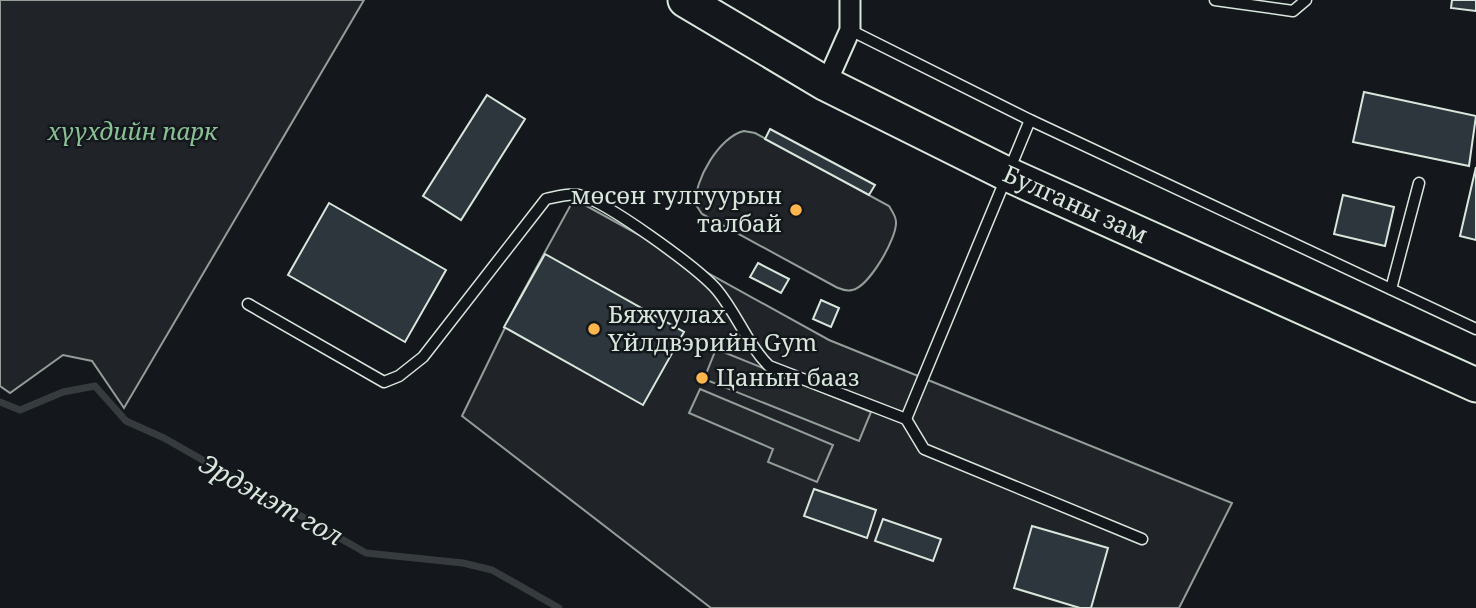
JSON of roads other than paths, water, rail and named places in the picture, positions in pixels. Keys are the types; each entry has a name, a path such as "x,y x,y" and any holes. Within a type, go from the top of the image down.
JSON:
{"highway":[{"name":"Булганы зам","path":"685,0 826,84 1009,175 1476,385"}],"street":[{"path":"826,84 850,30 850,0"}],"lane":[{"path":"1215,0 1293,11 1306,0"},
{"path":"850,30 1030,120 1476,329"},
{"path":"906,419 1030,120"},
{"path":"1391,289 1419,183"},
{"path":"248,304 384,382 399,376 423,357 546,199 579,195 636,225 715,288 734,313 758,355 769,366 906,419 924,449 1142,540"}],"waterway":[{"name":"Эрдэнэт гол","path":"0,402 20,410 63,392 95,386 126,421 164,438 366,553 463,563 492,570 559,608"}],"place":[{"name":"мөсөн гулгуурын талбай","path":"796,210"},
{"name":"Бяжуулах Үйлдвэрийн Gym","path":"594,329"},
{"name":"Цанын бааз","path":"702,378"}],"park label":[{"name":"хүүхдийн парк","path":"133,132"}]}
